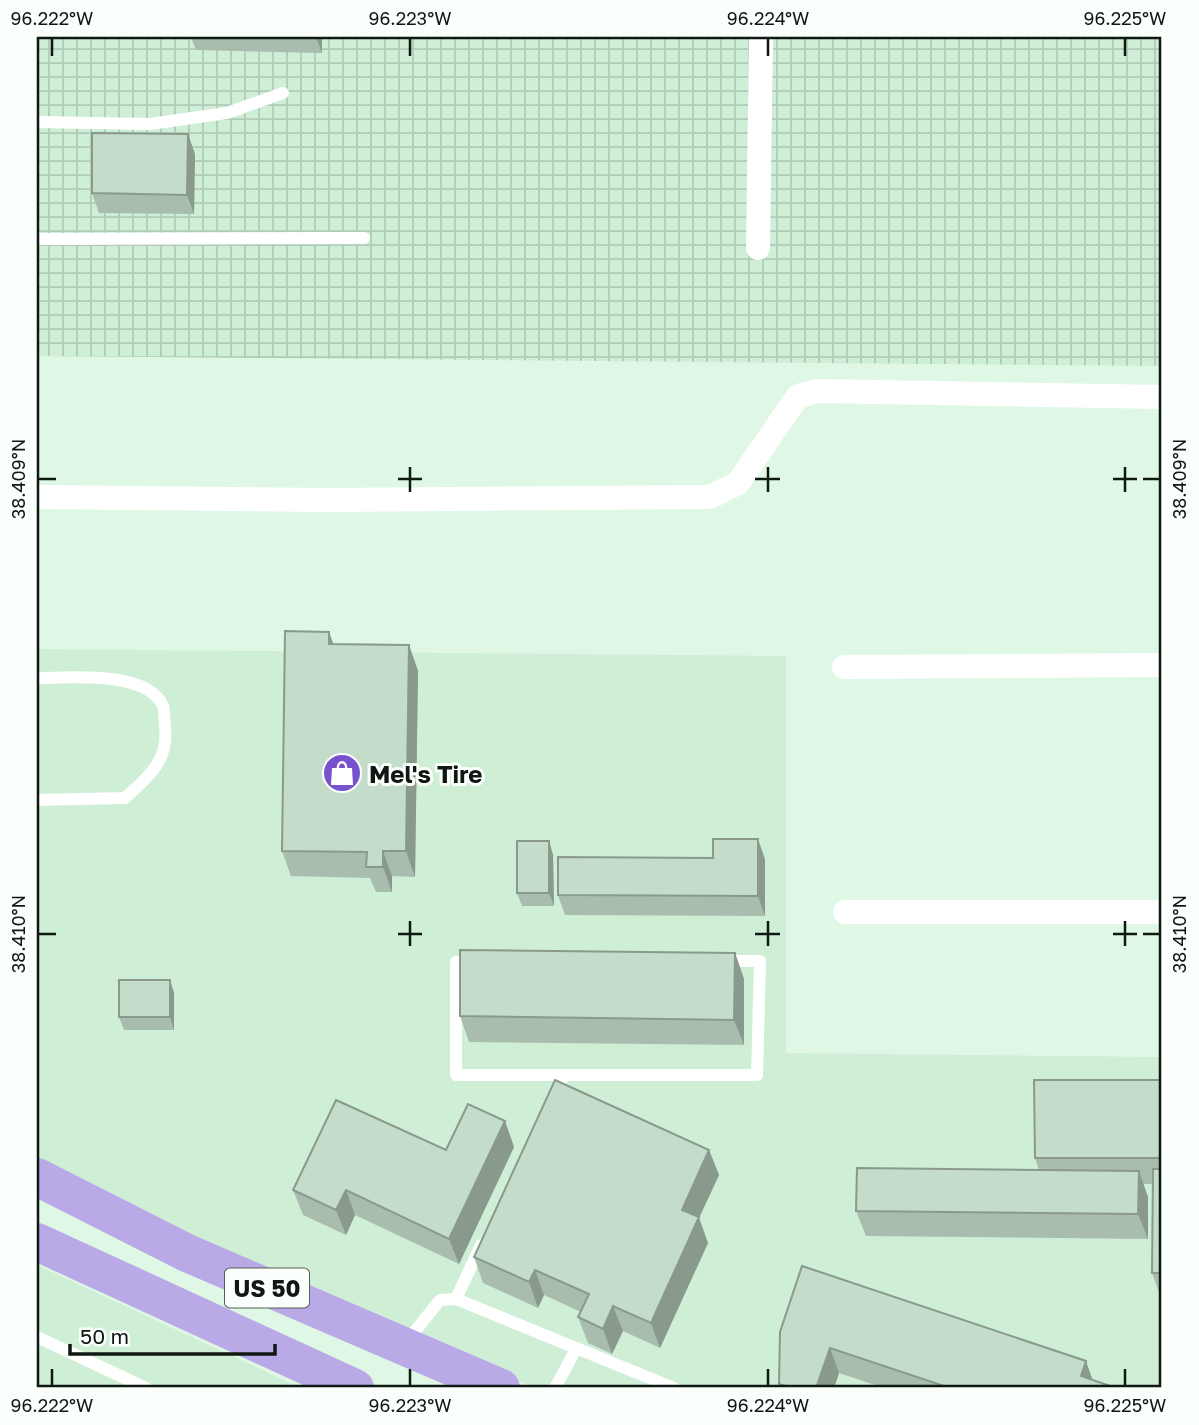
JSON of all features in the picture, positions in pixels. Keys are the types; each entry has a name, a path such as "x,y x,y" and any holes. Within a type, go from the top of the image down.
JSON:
{"main road":[{"name":"US 50","path":"37,1177 187,1253 501,1388"},
{"name":"US 50","path":"37,1242 355,1388"}],"street":[{"path":"758,248 761,37"},
{"path":"37,497 328,500 710,498 738,483 798,396 818,391 1162,397"},
{"path":"844,667 1162,665"},
{"path":"845,912 1162,912"}],"lane":[{"path":"37,122 150,124 227,113 283,93"},
{"path":"37,239 364,239"},
{"path":"37,678 107,678 145,687 163,705 167,744 157,769 125,798 37,800"},
{"path":"498,962 456,962 456,1075 757,1075 760,961 705,961"},
{"path":"546,1112 564,1075"},
{"path":"456,1299 486,1237"},
{"path":"402,1347 440,1300 456,1299 655,1385 674,1388"},
{"path":"37,1337 146,1388"},
{"path":"555,1388 576,1349"}],"shaded area":[{"path":"37,37 1162,37 1162,366 37,356"},
{"path":"37,649 786,656 786,1053 1162,1057 1162,1388 536,1388 331,1305 37,1164"},
{"path":"37,1265 301,1388 37,1388"}],"building":[{"path":"92,133 188,134 187,195 92,193"},
{"path":"285,631 329,632 329,644 409,645 406,851 383,851 383,867 366,867 367,852 282,851"},
{"path":"713,839 758,839 758,896 558,895 558,857 713,858"},
{"path":"517,841 549,841 549,893 517,893"},
{"path":"460,950 735,953 734,1020 460,1016"},
{"path":"119,980 170,980 170,1017 119,1017"},
{"path":"555,1080 709,1150 682,1210 699,1217 651,1323 613,1306 603,1329 578,1317 589,1294 535,1270 529,1282 474,1257"},
{"path":"1034,1080 1162,1080 1162,1158 1035,1158"},
{"path":"336,1100 446,1150 468,1104 505,1121 449,1239 346,1190 336,1210 293,1190"},
{"path":"857,1168 1139,1171 1138,1214 856,1211"},
{"path":"1153,1169 1162,1169 1162,1273 1152,1273"},
{"path":"802,1266 1086,1361 1081,1376 1116,1388 950,1388 830,1348 816,1388 793,1388 779,1384 780,1332"}],"place":[{"name":"Mel's Tire","path":"342,773"}]}
